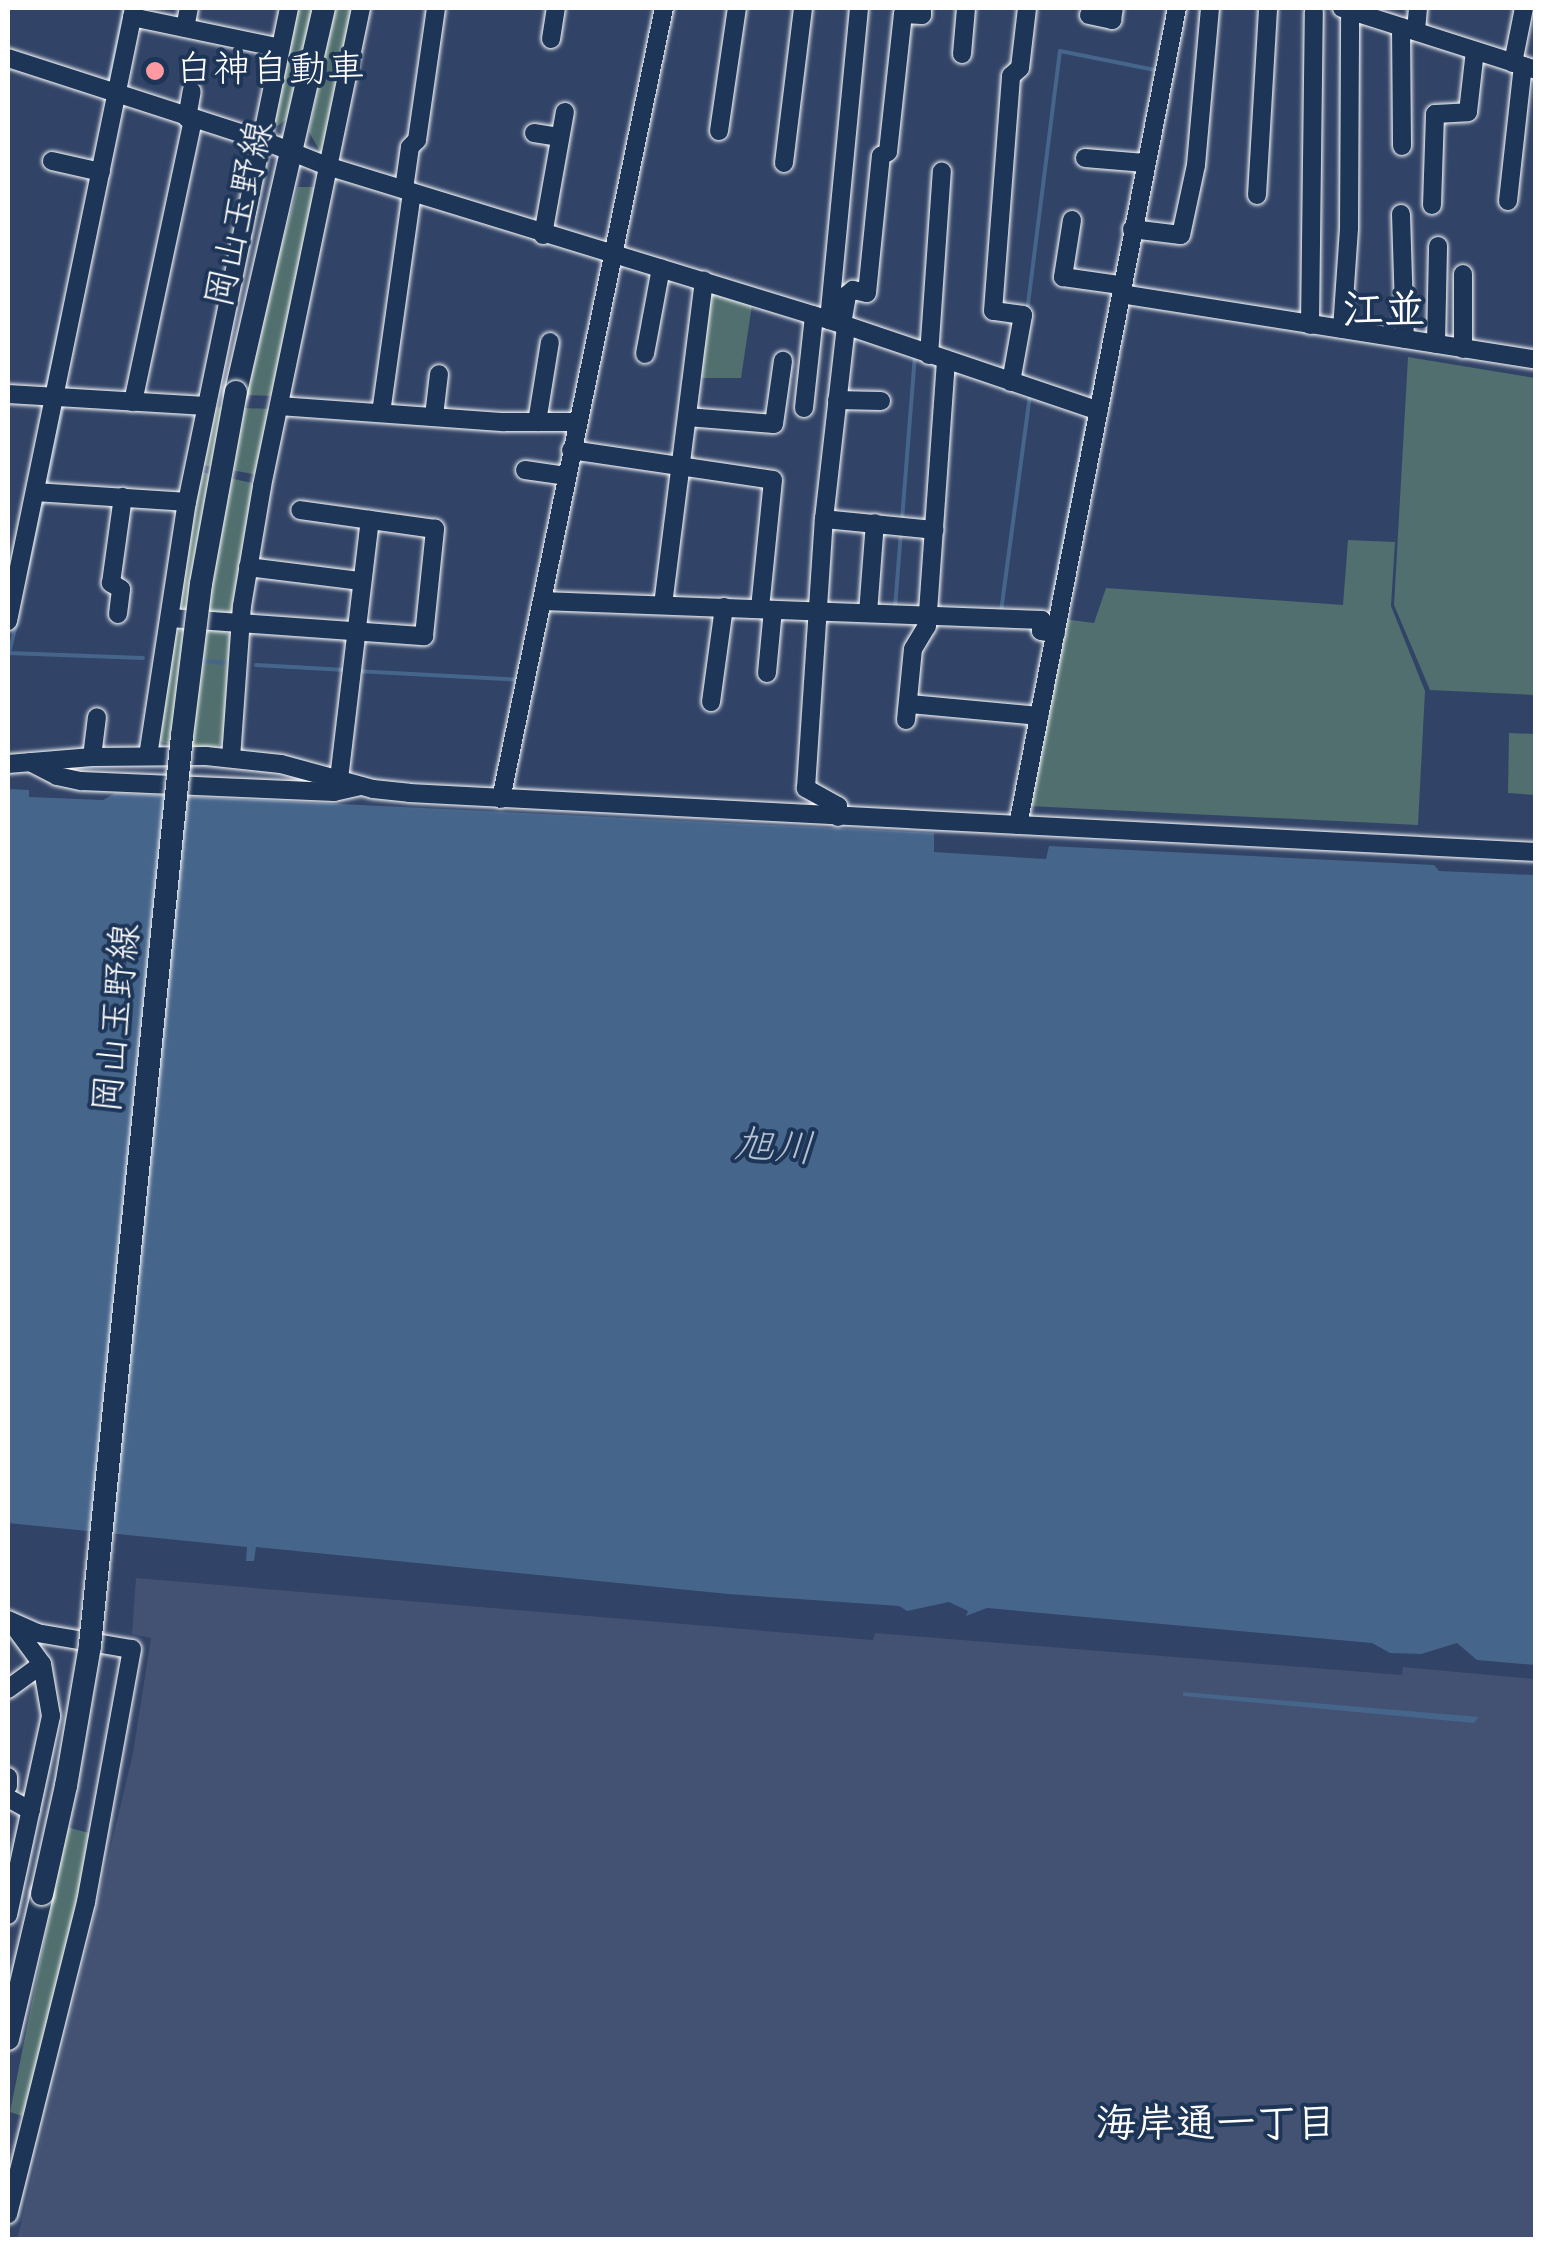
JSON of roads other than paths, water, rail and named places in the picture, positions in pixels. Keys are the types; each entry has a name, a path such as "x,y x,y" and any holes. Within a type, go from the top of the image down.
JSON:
{"main road":[{"name":"岡山玉野線","path":"8,2039 66,1786 90,1645 182,736 201,584 236,392 324,8"}],"street":[{"path":"184,28 189,8"},
{"path":"148,756 187,502 289,8"},
{"path":"232,758 248,568 360,8"},
{"path":"381,413 410,147 417,140 436,8"},
{"path":"552,39 556,8"},
{"path":"500,799 544,602 566,476 575,451 576,422 664,8"},
{"path":"718,131 737,8"},
{"path":"784,163 803,8"},
{"path":"838,817 838,806 806,788 824,520 838,400 831,324 859,8"},
{"path":"804,408 831,324 853,290 868,293 881,156 888,152 903,14 922,14 922,8"},
{"path":"962,54 966,8"},
{"path":"1011,382 1022,315 993,311 1010,76 1020,68 1027,8"},
{"path":"1089,15 1112,20 1114,8"},
{"path":"1018,825 1039,716 1046,628 1135,229 1177,8"},
{"path":"1135,229 1181,235 1196,164 1204,40 1210,8"},
{"path":"1257,194 1268,8"},
{"path":"1402,146 1405,32 1418,8"},
{"path":"1508,200 1523,69 1524,8"},
{"path":"1310,325 1314,12"},
{"path":"1342,329 1349,228 1352,12 1474,56 1523,69"},
{"path":"8,622 42,492 54,397 111,90 137,16 280,48"},
{"path":"1175,33 1204,40"},
{"path":"1432,205 1435,114 1468,112 1474,56"},
{"path":"8,58 607,256 614,252"},
{"path":"133,402 190,119 192,91"},
{"path":"543,235 565,112"},
{"path":"534,133 560,137"},
{"path":"1085,158 1145,163"},
{"path":"52,160 95,171"},
{"path":"942,171 934,530 928,620 913,649 908,712 1039,716"},
{"path":"1401,214 1404,339"},
{"path":"1072,220 1063,278 1120,296 1536,360"},
{"path":"1436,344 1438,246"},
{"path":"614,252 660,272 1093,409"},
{"path":"645,354 660,272"},
{"path":"1463,274 1464,348"},
{"path":"663,605 703,284"},
{"path":"537,422 550,342"},
{"path":"687,416 774,424 783,361"},
{"path":"434,416 439,374"},
{"path":"8,394 206,406"},
{"path":"838,400 881,401"},
{"path":"279,406 576,422"},
{"path":"575,451 773,480 766,673"},
{"path":"526,470 566,476"},
{"path":"42,492 187,502"},
{"path":"118,614 121,589 111,582 123,497"},
{"path":"170,618 424,636 435,528 300,510"},
{"path":"339,780 349,670 370,520"},
{"path":"824,520 934,530"},
{"path":"868,613 875,524"},
{"path":"248,568 362,581"},
{"path":"544,602 663,605 724,613 868,613 1046,628"},
{"path":"711,702 724,613"},
{"path":"92,757 97,718"},
{"path":"8,764 92,757 232,758 282,764 361,786 500,799 1536,852"},
{"path":"30,762 57,776 81,781 334,792 361,786"},
{"path":"8,1620 24,1630 132,1649 86,1902 8,2214"},
{"path":"8,1620 42,1662 51,1716 8,1915"},
{"path":"8,1689 42,1662 53,1643 64,1638"},
{"path":"8,1777 8,1786"},
{"path":"8,1798 31,1811"}],"water":[{"name":"旭川","path":"8,789 29,790 29,797 103,800 115,793 934,833 934,852 1046,859 1049,846 1434,865 1439,871 1535,875 1535,1665 1477,1660 1457,1643 1421,1654 1390,1653 1372,1643 987,1608 966,1616 968,1611 949,1602 907,1611 899,1606 728,1594 256,1547 254,1561 246,1561 247,1547 8,1523"},
{"path":"1183,1692 1479,1717 1474,1723 1183,1696"}],"waterway":[{"path":"108,86 125,8"},
{"path":"1027,312 1060,51 1160,71"},
{"path":"1091,402 1114,300"},
{"path":"46,390 62,316"},
{"path":"902,520 915,355"},
{"path":"1001,612 1030,396"},
{"path":"46,487 63,404"},
{"path":"1055,589 1089,412"},
{"path":"26,575 44,497"},
{"path":"895,608 901,532"},
{"path":"9,653 16,624"},
{"path":"8,653 143,658"},
{"path":"201,661 228,663"},
{"path":"256,665 346,670"},
{"path":"356,671 521,680"}],"place":[{"name":"白神自動車","path":"155,71"}],"district":[{"name":"江並","path":"1384,311"},
{"name":"海岸通一丁目","path":"1216,2125"}]}
